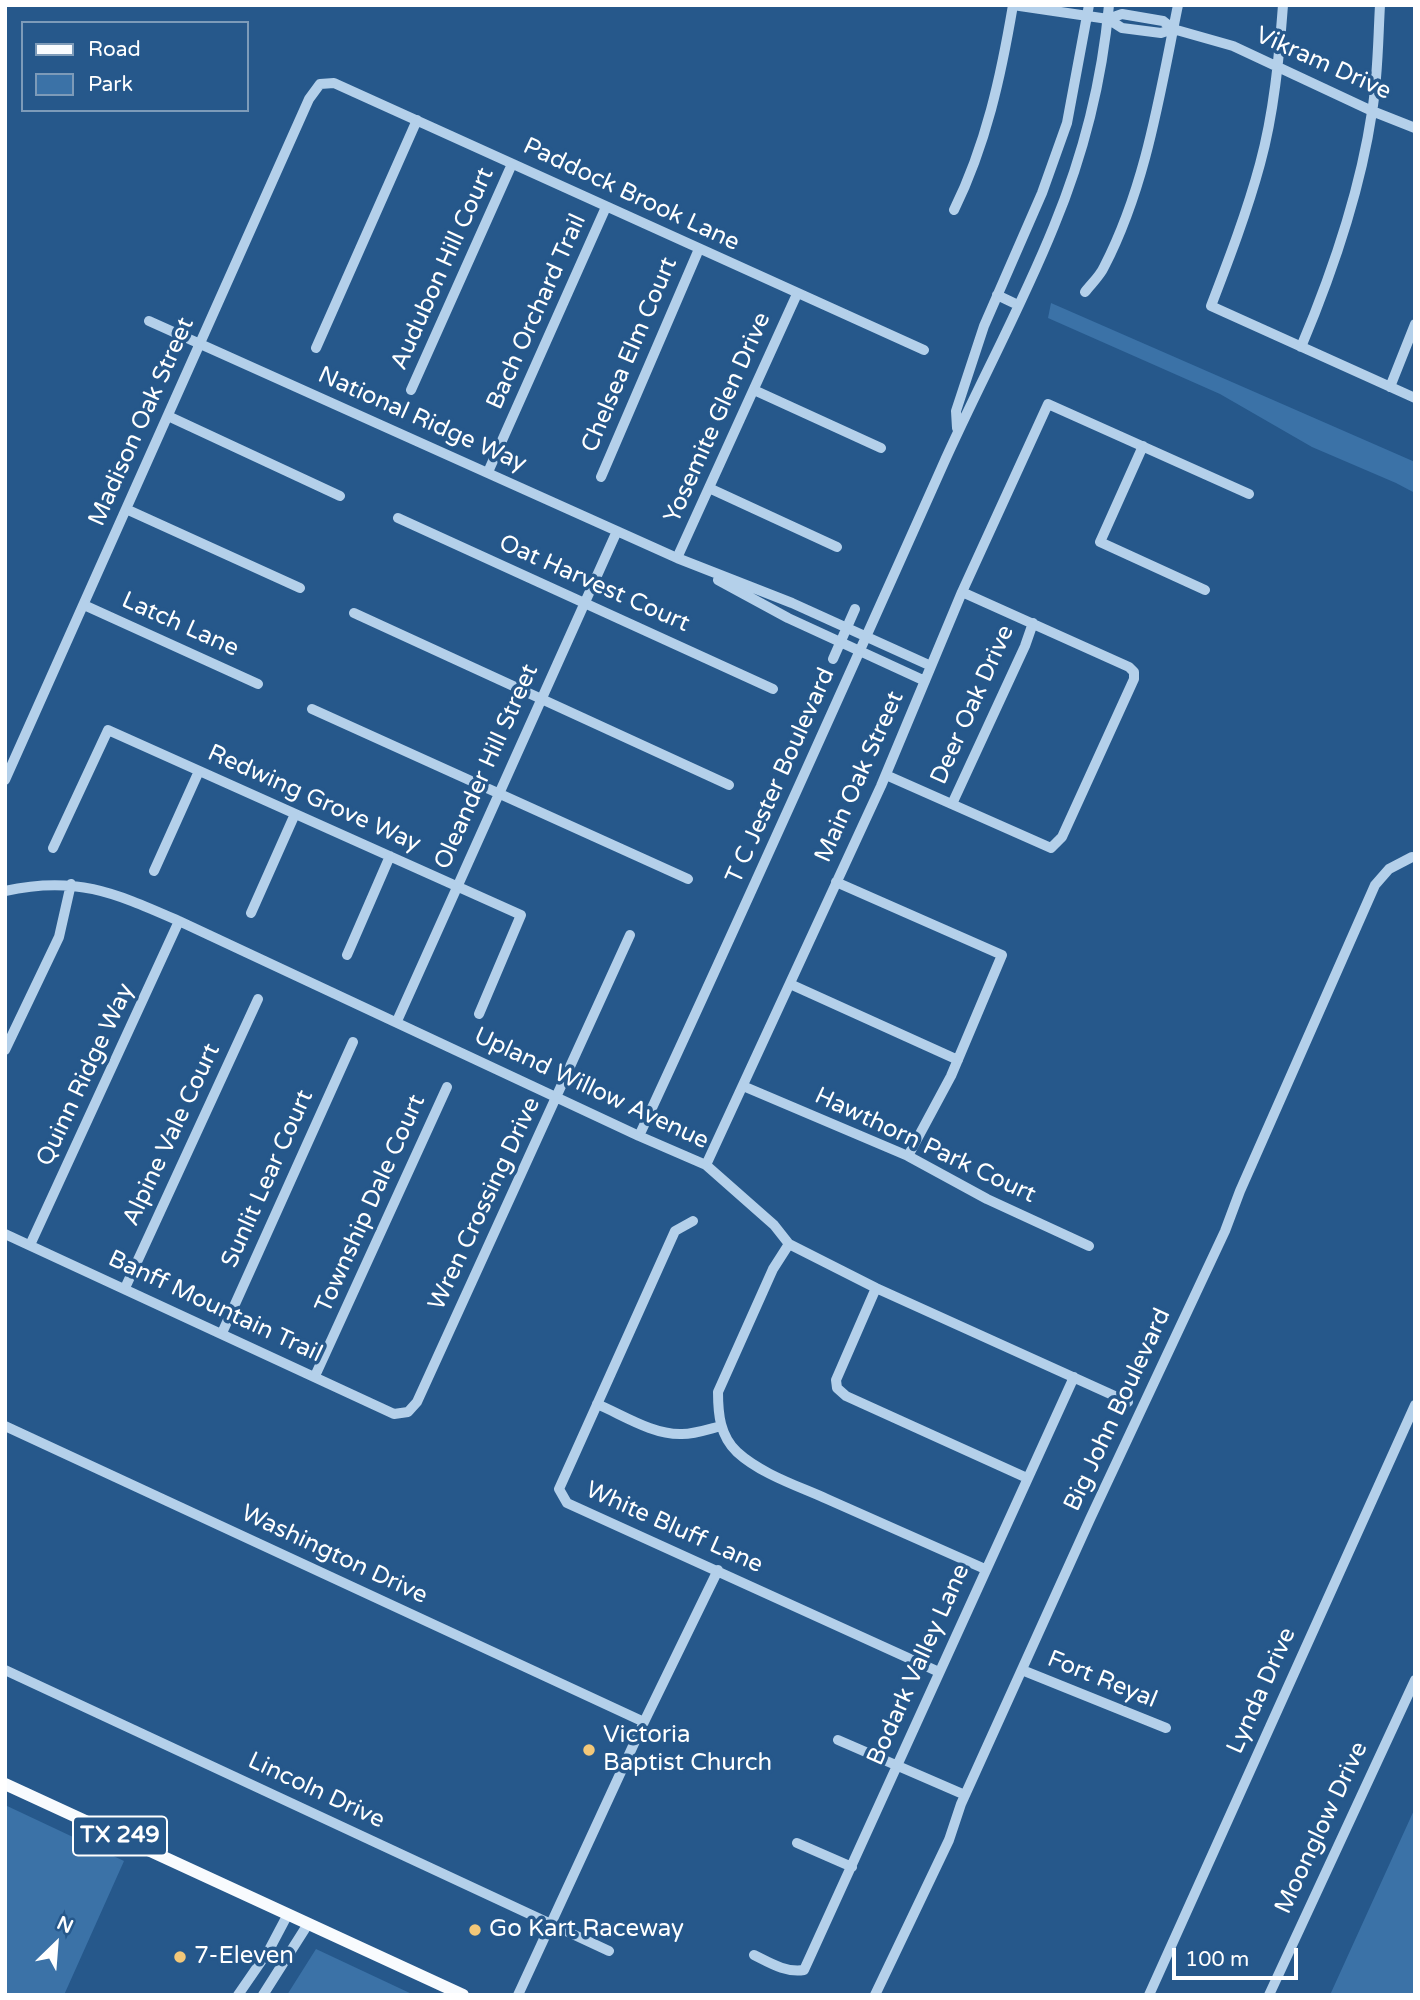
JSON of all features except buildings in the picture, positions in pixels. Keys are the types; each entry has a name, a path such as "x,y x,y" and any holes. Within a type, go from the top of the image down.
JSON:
{"main road":[{"name":"TX 249","path":"5,1784 463,1995"}],"street":[{"name":"Vikram Drive","path":"1013,5 1088,17 1108,19 1122,14 1163,21 1173,29 1233,46 1278,69 1415,128"},
{"path":"954,210 994,105 1013,5"},
{"name":"T C Jester Boulevard","path":"957,432 956,411 997,295 1042,192 1067,123 1089,5"},
{"name":"T C Jester Boulevard","path":"639,1136 760,877 957,432 1054,227 1085,137 1109,5"},
{"path":"1085,292 1104,269 1135,195 1151,135 1178,5"},
{"path":"1283,5 1278,69 1261,162 1211,306 1415,398"},
{"path":"1301,347 1335,262 1354,198 1372,111 1380,5"},
{"name":"Paddock Brook Lane","path":"320,84 334,83 924,350"},
{"name":"Madison Oak Street","path":"5,780 309,99 320,84"},
{"path":"316,348 416,120"},
{"name":"Audubon Hill Court","path":"411,390 512,164"},
{"name":"Bach Orchard Trail","path":"488,472 606,207"},
{"name":"Chelsea Elm Court","path":"601,477 699,250"},
{"name":"Yosemite Glen Drive","path":"677,558 797,294"},
{"path":"997,295 1018,305"},
{"name":"National Ridge Way","path":"149,321 677,558 792,603 932,666"},
{"path":"1390,387 1415,324"},
{"path":"754,390 881,448"},
{"name":"Main Oak Street","path":"706,1165 886,775 962,592 1048,404 1143,446"},
{"path":"168,416 340,496"},
{"path":"1205,590 1100,542 1143,446 1249,494"},
{"path":"709,488 837,547"},
{"path":"126,509 300,588"},
{"name":"Oat Harvest Court","path":"398,518 773,689"},
{"name":"Oleander Hill Street","path":"397,1021 617,531"},
{"name":"National Ridge Way","path":"677,558 788,618 925,681"},
{"path":"886,775 1051,848 1057,844 1134,679 1134,672 1129,667 962,592"},
{"name":"Latch Lane","path":"84,604 258,684"},
{"name":"T C Jester Boulevard","path":"833,659 855,609"},
{"path":"354,613 729,785"},
{"name":"Deer Oak Drive","path":"952,804 1025,646 1033,622"},
{"path":"312,709 688,879"},
{"name":"Redwing Grove Way","path":"53,848 108,730 521,915 479,1014"},
{"path":"154,871 199,771"},
{"path":"251,912 295,814"},
{"path":"347,955 390,856"},
{"name":"Big John Boulevard","path":"875,1995 949,1840 965,1796 1022,1670 1225,1231 1240,1191 1375,885 1390,869 1412,857"},
{"path":"836,882 1002,955 958,1060 908,1156"},
{"path":"5,1050 59,937 72,884"},
{"name":"Upland Willow Avenue","path":"5,891 28,886 72,884 119,895 397,1021 556,1098 706,1165 774,1225 789,1244 876,1288 1128,1402"},
{"name":"Quinn Ridge Way","path":"30,1245 179,922"},
{"name":"Wren Crossing Drive","path":"408,1412 417,1402 630,935"},
{"path":"790,984 958,1060"},
{"name":"Alpine Vale Court","path":"125,1288 258,999"},
{"name":"Sunlit Lear Court","path":"222,1333 353,1042"},
{"name":"Hawthorn Park Court","path":"743,1086 908,1156 987,1199 1089,1246"},
{"name":"Township Dale Court","path":"316,1376 447,1087"},
{"name":"White Bluff Lane","path":"693,1221 675,1231 559,1489 567,1503 939,1672"},
{"name":"Banff Mountain Trail","path":"5,1234 394,1414 408,1412"},
{"path":"789,1244 772,1269 718,1392 721,1426 725,1437 736,1451 751,1462 788,1482 985,1569"},
{"path":"876,1288 836,1380 837,1388 846,1396 1027,1478"},
{"name":"Bodark Valley Lane","path":"754,1955 785,1970 804,1970 1074,1377"},
{"path":"597,1404 653,1429 670,1433 684,1434 721,1426"},
{"name":"Lynda Drive","path":"1149,1995 1415,1405"},
{"name":"Washington Drive","path":"5,1426 644,1722"},
{"path":"518,1995 644,1722 718,1570"},
{"name":"Lincoln Drive","path":"5,1670 609,1951"},
{"name":"Fort Reyal","path":"1022,1670 1166,1728"},
{"name":"Moonglow Drive","path":"1269,1995 1415,1680"},
{"path":"838,1740 965,1796"},
{"path":"797,1843 852,1867"},
{"path":"238,1995 269,1950 288,1914"},
{"path":"263,1995 308,1924"}],"green space":[{"path":"1051,303 1415,462 1415,493 1312,447 1220,394 1048,318"},
{"path":"5,1805 124,1861 64,1995 5,1995"},
{"path":"1415,1808 1415,1995 1330,1995"},
{"path":"316,1949 414,1995 287,1995"}],"place":[{"name":"Victoria Baptist Church","path":"589,1750"},
{"name":"Go Kart Raceway","path":"475,1930"},
{"name":"7-Eleven","path":"180,1957"}]}
